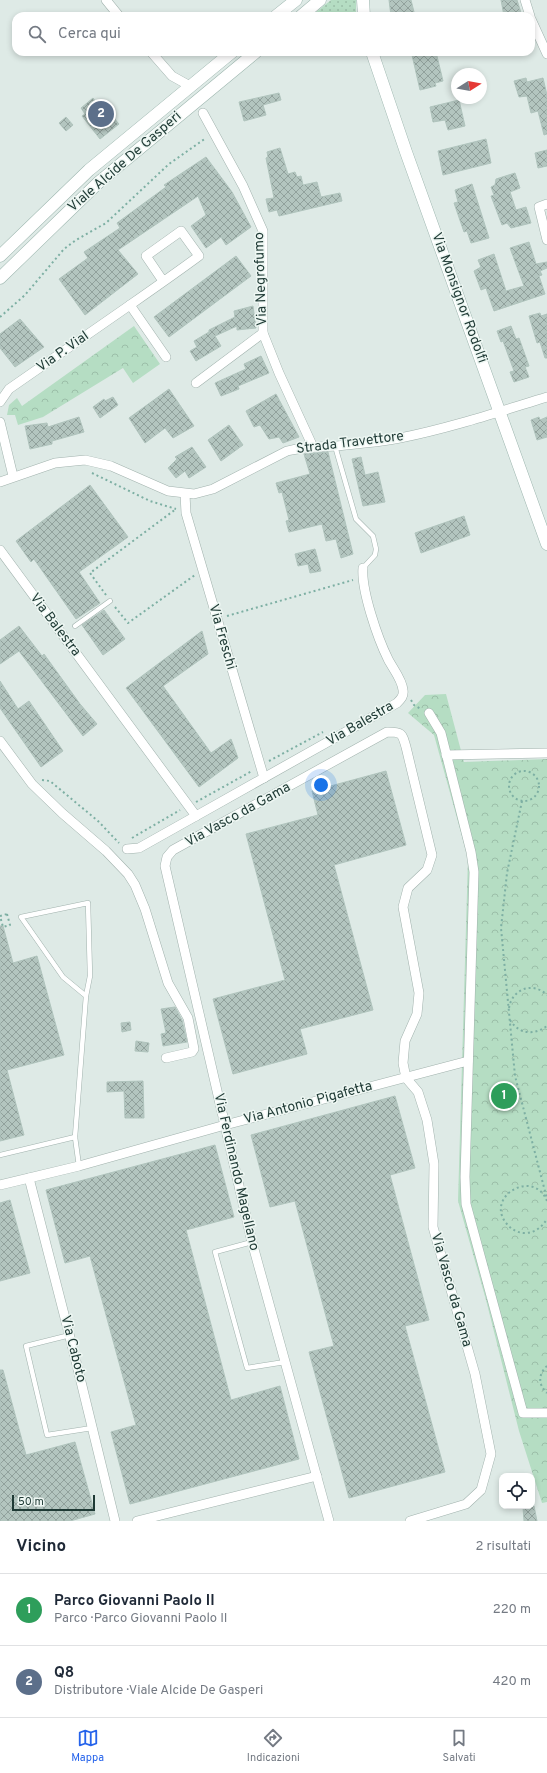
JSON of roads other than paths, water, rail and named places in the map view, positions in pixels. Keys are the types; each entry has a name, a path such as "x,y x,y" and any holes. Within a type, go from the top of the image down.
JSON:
{"main road":[{"path":"281,12 296,0"},
{"path":"305,12 320,0"},
{"path":"363,0 364,12"},
{"path":"364,12 367,0"},
{"name":"Viale Alcide De Gasperi","path":"0,256 89,170 227,56"},
{"name":"Viale Alcide De Gasperi","path":"0,278 99,182 251,56"},
{"name":"Via Monsignor Rodolfi","path":"372,56 547,544"}],"street":[{"path":"106,0 116,12"},
{"path":"525,0 529,12"},
{"path":"535,28 546,52"},
{"path":"154,56 172,76 190,86"},
{"name":"Via Negrofumo","path":"203,113 243,186 263,231 263,333 278,373 313,447"},
{"path":"547,204 539,207 547,240"},
{"name":"Via P. Vial","path":"0,402 9,389 199,256 181,230 146,256 163,281"},
{"path":"130,305 166,357"},
{"path":"196,383 263,333"},
{"name":"Strada Travettore","path":"0,482 12,476 55,463 85,460 111,466 160,488 185,494 194,494 213,489 287,451 400,438 465,423 500,410 547,397"},
{"path":"0,422 12,476"},
{"name":"Via Freschi","path":"185,494 186,513 264,778"},
{"name":"Via Balestra","path":"0,550 196,816"},
{"name":"Via Balestra","path":"125,846 139,848 397,703 401,699 403,689 388,658 378,632 362,578 363,568"},
{"path":"429,713 441,733 472,852 474,872 465,1177 469,1215 523,1414 547,1413"},
{"name":"Via Vasco da Gama","path":"166,866 167,857 173,850 387,732 398,732 402,735 432,855 427,870 408,888 403,907 419,993 417,1014 405,1041 403,1063 406,1078 418,1092 427,1120 434,1164 434,1227 475,1374 490,1454 481,1490 466,1504 410,1521"},
{"path":"0,741 32,784 62,813 106,850 128,874 135,885 146,908 168,983 188,1018 194,1049 192,1052 166,1058"},
{"path":"446,755 547,753"},
{"name":"Via Ferdinando Magellano","path":"166,866 252,1242 329,1521"},
{"name":"Via Antonio Pigafetta","path":"0,1185 79,1166 225,1125 468,1061"},
{"name":"Via Caboto","path":"29,1178 70,1335 115,1521"},
{"path":"138,1521 316,1476"}],"lane":[{"path":"335,446 356,519 360,525 371,532 375,543 375,555 363,568"},
{"path":"75,626 110,601"},
{"path":"79,1166 75,1137 86,996 90,976 88,903 20,917 63,977 86,996"},
{"path":"0,1155 75,1137"},
{"path":"252,1242 215,1252 247,1368 285,1362"},
{"path":"70,1335 26,1346 47,1435 92,1428"}],"place":[{"name":"Q8","path":"101,114"},
{"name":"Parco Giovanni Paolo II","path":"504,1096"}]}
